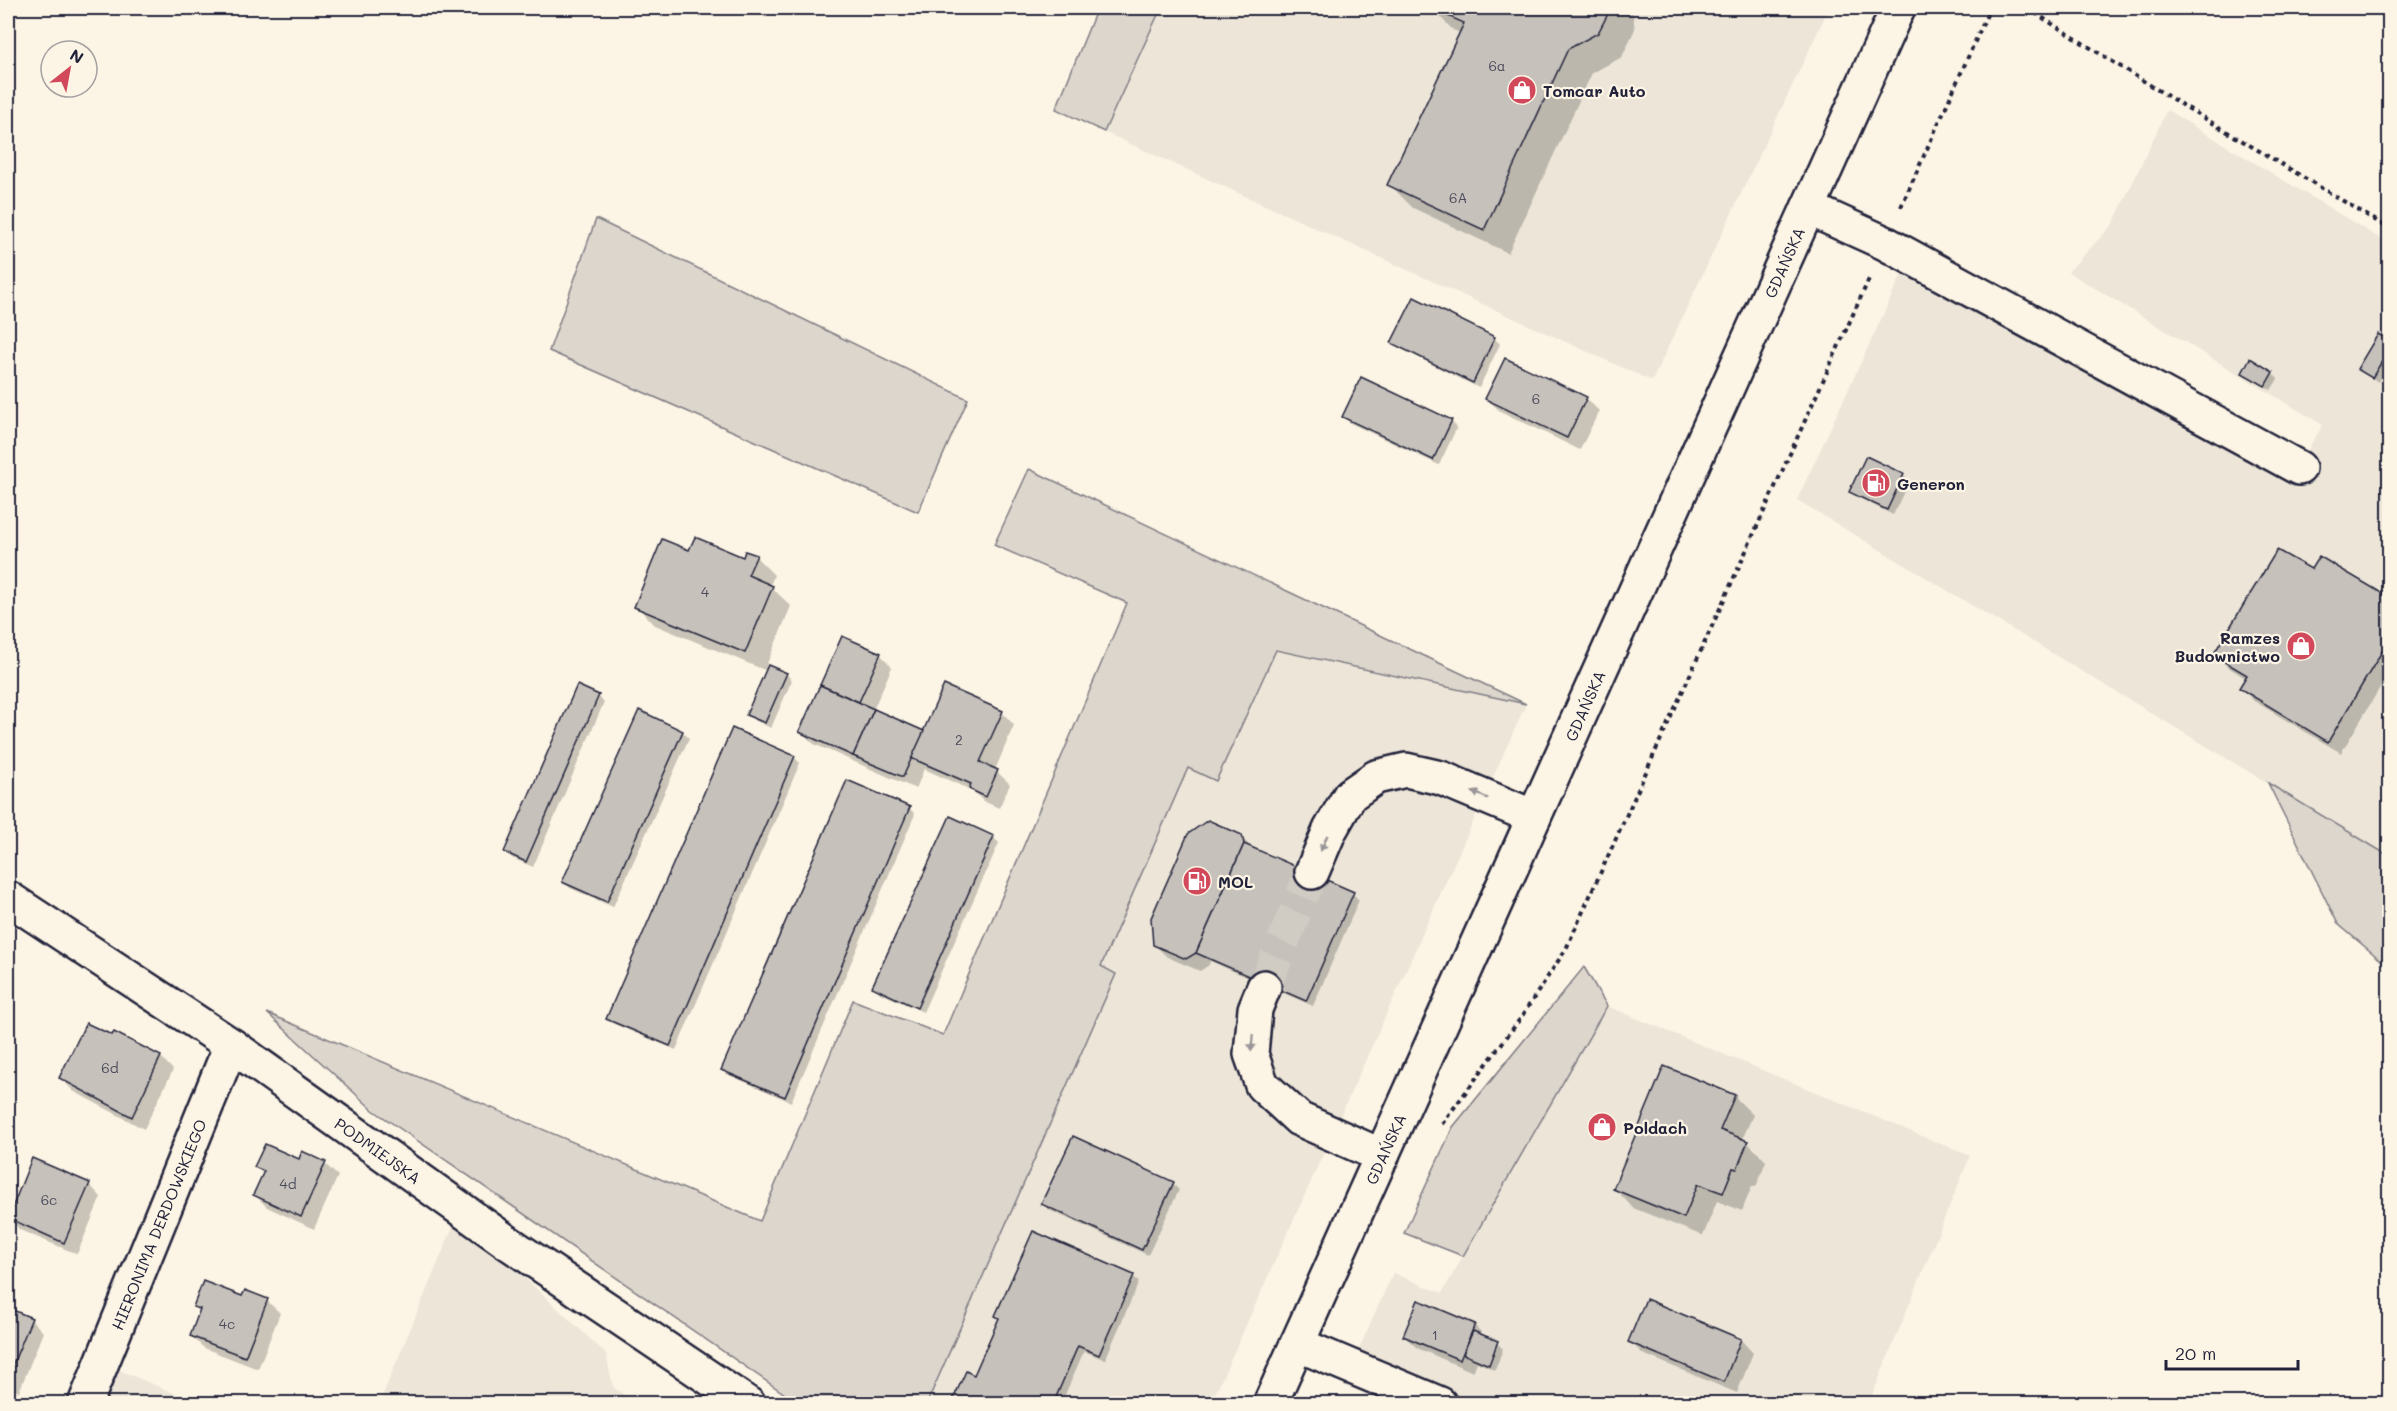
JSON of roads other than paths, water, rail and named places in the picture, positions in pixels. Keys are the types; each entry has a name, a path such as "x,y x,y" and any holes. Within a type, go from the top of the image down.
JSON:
{"main road":[{"name":"GDAŃSKA","path":"1270,1404 1898,8"},
{"path":"1808,208 1885,243 2299,468"},
{"path":"1312,872 1330,830 1350,795 1376,777 1406,770 1441,778 1534,817"},
{"name":"PODMIEJSKA","path":"8,898 231,1046 507,1242 748,1404"},
{"path":"1264,987 1255,1009 1251,1054 1262,1085 1299,1119 1382,1156"},
{"name":"HIERONIMA DERDOWSKIEGO","path":"85,1404 231,1046"},
{"path":"1297,1344 1440,1404"}],"tunnel":[{"path":"1264,987 1312,872"}],"place":[{"name":"Tomcar Auto","path":"1522,90"},
{"name":"Generon","path":"1876,483"},
{"name":"Ramzes Budownictwo","path":"2301,646"},
{"name":"MOL","path":"1197,881"},
{"name":"Poldach","path":"1602,1127"}]}
